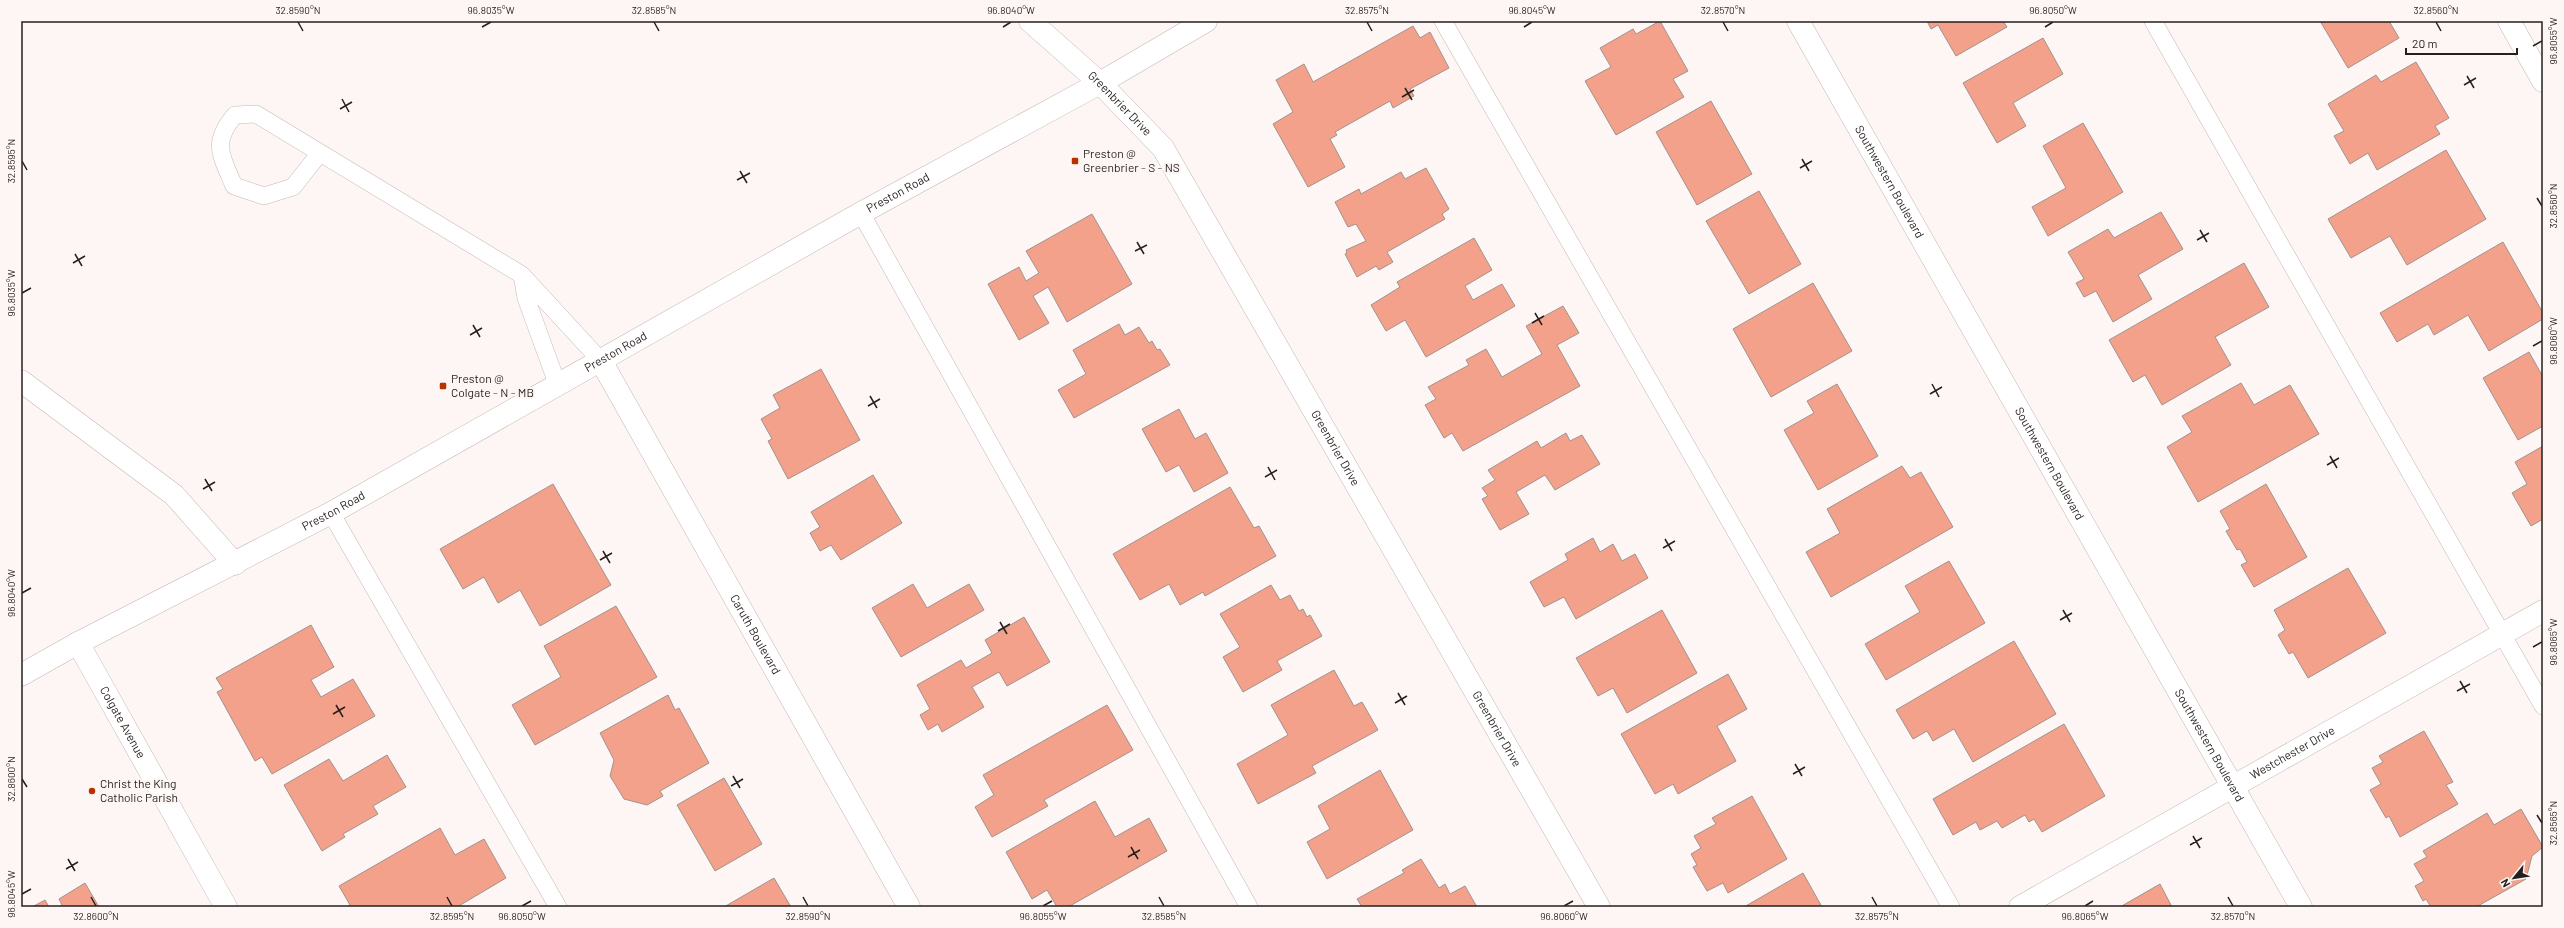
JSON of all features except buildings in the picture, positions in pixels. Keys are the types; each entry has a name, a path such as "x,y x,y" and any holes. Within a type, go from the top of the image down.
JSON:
{"street":[{"name":"Greenbrier Drive","path":"1030,21 1100,83 1163,148 1599,907"},
{"name":"Preston Road","path":"21,676 78,643 235,564 331,513 558,386 861,213 1100,83 1206,21"},
{"name":"Southwestern Boulevard","path":"1798,21 2301,907"},
{"path":"2509,21 2543,81"},
{"name":"Caruth Boulevard","path":"601,361 909,907"},
{"path":"21,381 174,495 235,564"},
{"name":"Westchester Drive","path":"2020,907 2543,610"},
{"name":"Colgate Avenue","path":"78,643 226,907"}],"lane":[{"path":"1443,21 1951,907"},
{"path":"2153,21 2543,706"},
{"path":"319,154 293,187 264,196 234,186 219,150 223,129 235,115 256,114 319,154 522,275 601,361"},
{"path":"861,213 1249,907"},
{"path":"522,275 526,298 558,386"},
{"path":"331,513 558,907"}],"place":[{"name":"Preston @ Greenbrier - S - NS","path":"1075,161"},
{"name":"Preston @ Colgate - N - MB","path":"443,386"},
{"name":"Christ the King Catholic Parish","path":"92,791"}]}
